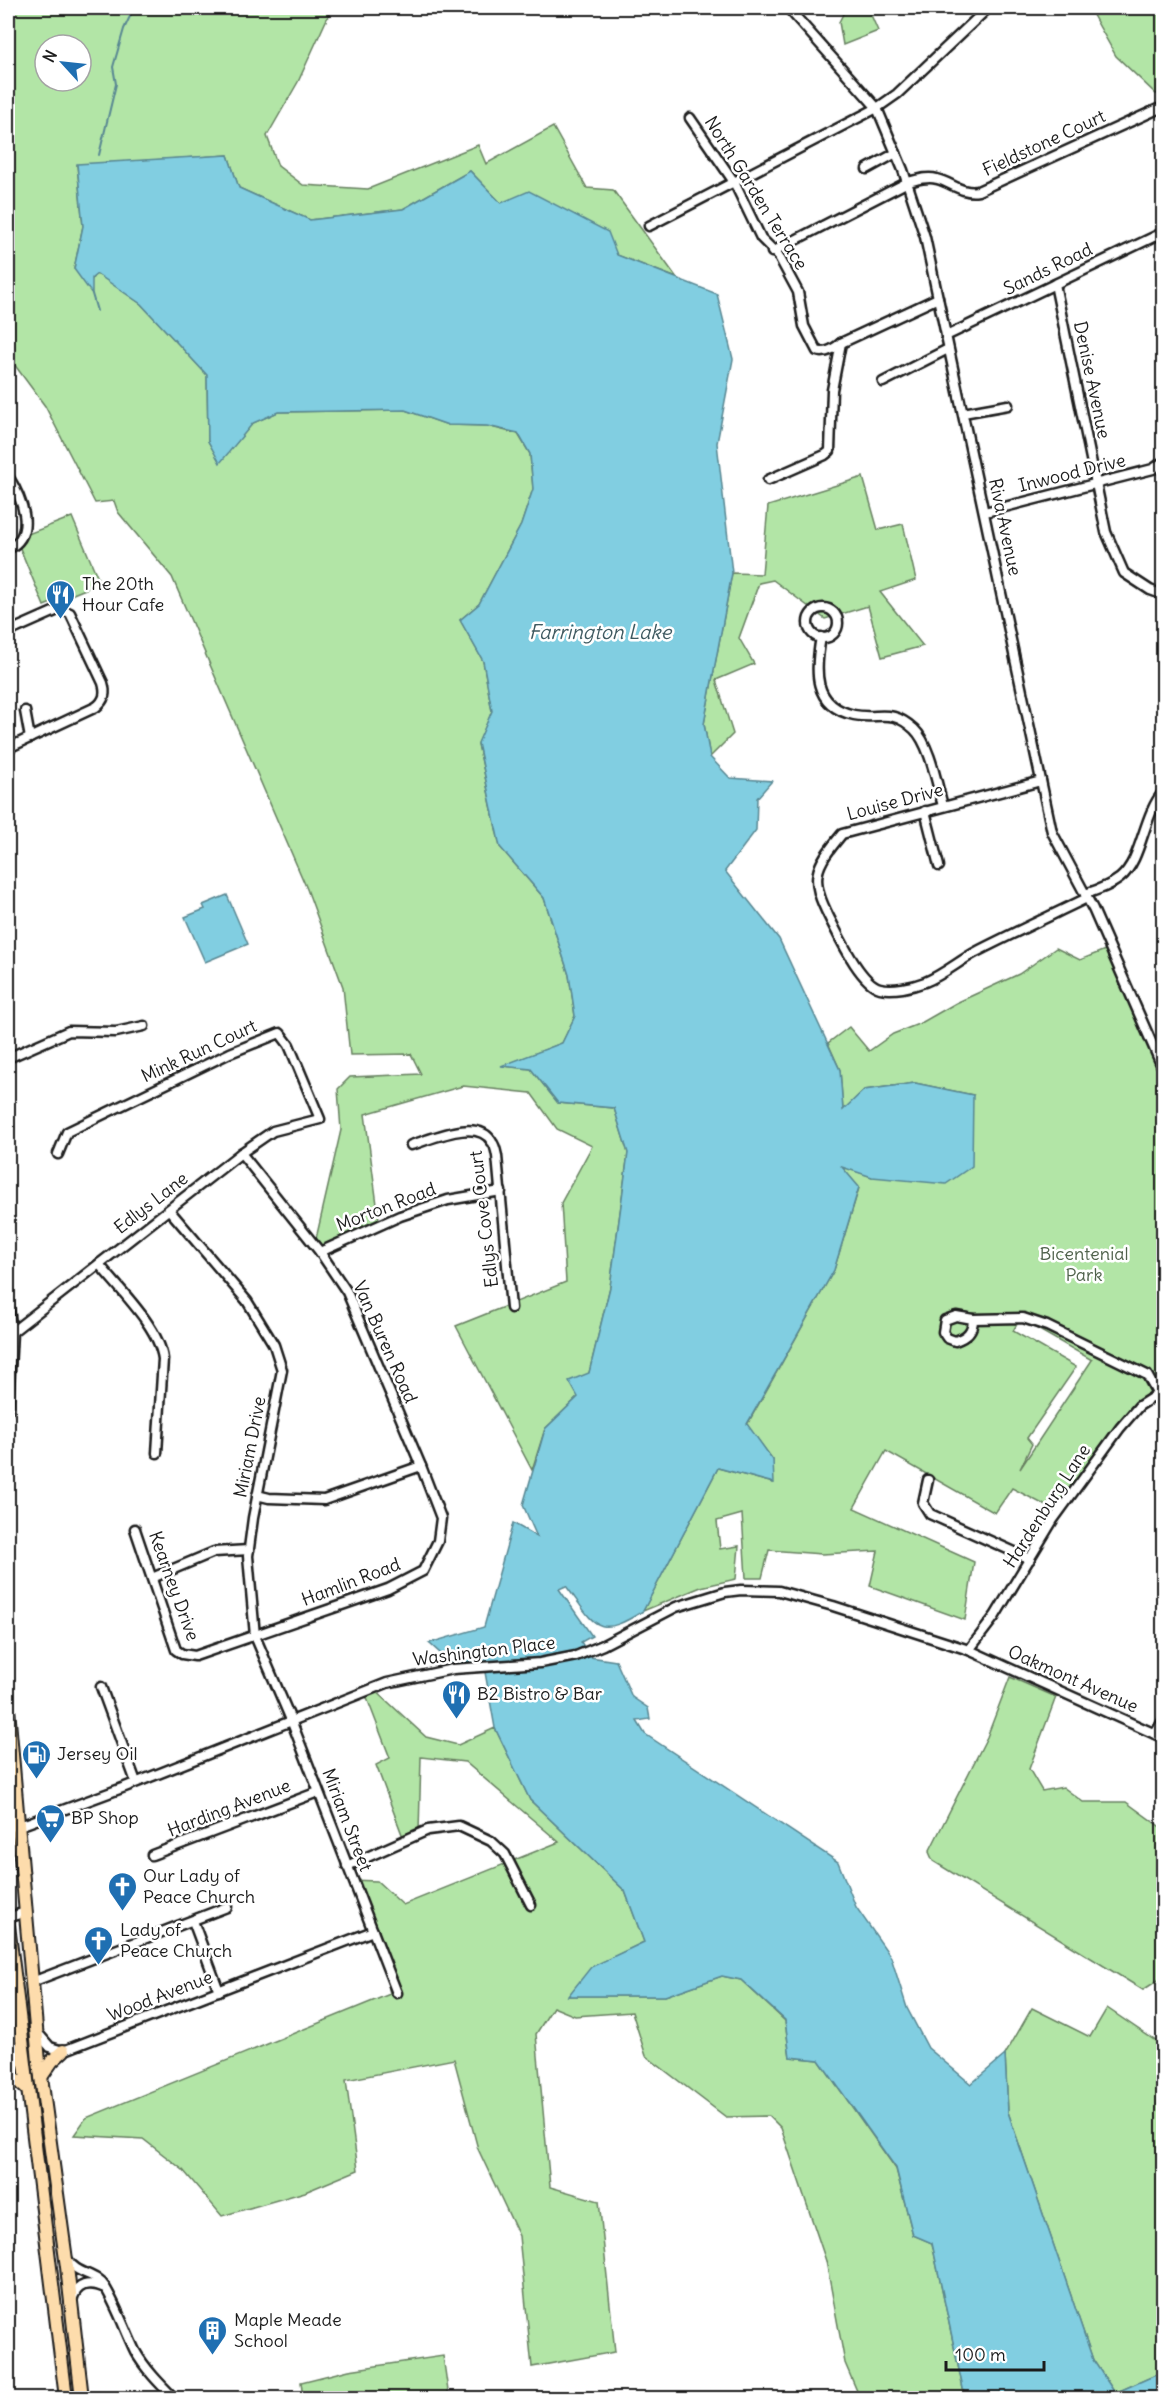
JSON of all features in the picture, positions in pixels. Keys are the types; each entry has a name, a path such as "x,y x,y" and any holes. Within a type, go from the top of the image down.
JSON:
{"highway":[{"path":"8,1709 12,1826 25,1912 39,2062 82,2398"},
{"path":"8,1924 66,2398"},
{"path":"8,2068 18,2058 22,2044"},
{"path":"41,2077 52,2061 63,2051"},
{"path":"8,2075 28,2090"}],"street":[{"name":"Riva Avenue","path":"788,8 877,108 908,182 926,237 1052,832 1086,896 1164,1071"},
{"path":"649,226 877,108 897,94 988,8"},
{"name":"Fieldstone Court","path":"908,182 923,178 936,179 962,191 978,191 1158,109"},
{"name":"North Garden Terrace","path":"690,118 734,182 761,238 772,252 778,255 798,292 804,326 814,348 819,352 836,348 841,343"},
{"path":"867,169 896,153"},
{"path":"772,252 908,182"},
{"name":"Sands Road","path":"946,336 1164,232"},
{"name":"Denise Avenue","path":"1055,284 1106,532 1124,573 1150,590 1164,595"},
{"path":"768,480 830,451 832,390 841,343 938,298"},
{"path":"883,382 948,349"},
{"path":"963,413 1008,405"},
{"name":"Inwood Drive","path":"985,512 1153,469 1164,461"},
{"path":"8,476 20,496 25,520 20,537 8,549"},
{"path":"8,632 60,609 70,613 104,683 105,693 102,702 8,748"},
{"path":"821,637 816,667 822,692 840,710 855,715 887,714 915,730 926,746 943,806"},
{"path":"25,711 30,738"},
{"name":"Louise Drive","path":"1041,781 842,834 826,853 818,870 816,882 818,897 838,936 866,980 879,988 902,988 926,981 975,953 1111,884 1130,868 1153,802 1164,791"},
{"path":"925,811 939,866"},
{"path":"8,1059 69,1031 116,1032 144,1026"},
{"name":"Mink Run Court","path":"58,1154 67,1132 230,1053 280,1032 289,1045 320,1119"},
{"name":"Edlys Lane","path":"12,1332 170,1211 241,1153 273,1131 320,1119"},
{"name":"Edlys Cove Court","path":"411,1145 470,1128 492,1140 497,1156 501,1191 511,1308"},
{"name":"Van Buren Road","path":"241,1153 320,1252 347,1292 421,1466"},
{"name":"Morton Road","path":"320,1252 400,1216 448,1200 501,1191"},
{"name":"Miriam Drive","path":"170,1211 247,1301 274,1345 282,1370 257,1496 249,1550 255,1634 291,1720"},
{"path":"99,1264 154,1332 162,1349 163,1369 157,1453"},
{"path":"8,1300 12,1332 8,1410"},
{"path":"973,1319 1023,1318 1047,1326 1147,1375 1160,1391"},
{"name":"Hardenburg Lane","path":"969,1650 995,1616 1053,1520 1120,1428 1133,1411 1160,1391"},
{"path":"257,1496 324,1500 421,1466"},
{"name":"Hamlin Road","path":"183,1655 195,1656 388,1589 423,1571 438,1541 441,1518 421,1466"},
{"path":"928,1480 923,1503 930,1514 1030,1559"},
{"name":"Kearney Drive","path":"135,1529 176,1650 183,1655"},
{"path":"152,1578 214,1552 249,1550"},
{"name":"Washington Place","path":"12,1826 25,1824 136,1782 387,1683 453,1669 540,1663 576,1656 603,1645 676,1607 725,1592 757,1589 779,1591 969,1650"},
{"name":"Oakmont Avenue","path":"969,1650 1160,1736"},
{"path":"101,1687 136,1782"},
{"path":"1160,1736 1164,1719"},
{"name":"Miriam Street","path":"291,1720 373,1931"},
{"name":"Harding Avenue","path":"152,1855 318,1792"},
{"path":"347,1866 428,1830 459,1826 490,1841 505,1854 531,1905"},
{"path":"32,1982 227,1907"},
{"path":"8,1918 25,1912"},
{"path":"193,1921 219,1991"},
{"path":"373,1931 397,1993"},
{"name":"Wood Avenue","path":"63,2051 373,1931"},
{"path":"36,2031 50,2047 63,2051"},
{"path":"8,2068 39,2062"},
{"path":"65,2255 74,2269 95,2277 105,2288 136,2353 152,2375 174,2398"},
{"path":"71,2304 75,2291 83,2284 91,2283 105,2288"}],"green space":[{"path":"8,8 342,8 330,12 298,82 267,136 278,166 303,185 368,189 478,145 486,164 553,127 587,188 613,190 677,278 617,255 501,203 470,171 403,209 310,220 239,188 228,155 77,165 83,226 74,269 91,281 95,274 101,276 141,304 207,375 208,441 220,462 253,423 278,412 405,410 448,425 487,426 518,434 530,454 533,489 521,525 479,604 460,620 483,661 492,711 478,744 500,847 544,898 569,975 575,1016 562,1043 503,1066 531,1069 558,1103 614,1108 628,1153 610,1287 589,1373 578,1397 545,1429 532,1470 456,1326 566,1282 561,1203 592,1146 557,1129 531,1093 463,1086 365,1114 380,1227 322,1251 315,1243 341,1130 338,1089 350,1077 421,1074 411,1054 350,1055 343,987 307,889 172,577 118,512 114,501 95,503 45,406 8,356"},
{"path":"846,8 868,8 878,31 843,45 839,22"},
{"path":"1089,8 1163,8 1163,91 1156,94 1116,56"},
{"path":"863,477 878,530 903,524 916,580 880,592 923,646 882,657 868,606 825,619 773,580 759,583 739,638 754,664 716,680 733,734 710,757 704,724 732,573 762,574 768,506"},
{"path":"72,517 100,583 44,606 17,541 20,537"},
{"name":"Bicentenial Park","path":"1056,948 1080,960 1105,950 1163,1067 1163,1388 1138,1402 1058,1512 1012,1488 995,1513 886,1451 854,1508 974,1562 965,1620 870,1586 878,1551 822,1554 769,1550 762,1578 746,1578 742,1514 717,1521 720,1549 739,1546 736,1579 701,1587 643,1611 718,1468 773,1483 773,1460 747,1425 834,1270 859,1188 841,1166 872,1177 973,1095 915,1083 864,1090 843,1111 840,1070 828,1043 849,1027 869,1051 893,1034 921,1023 956,1003 1019,974","holes":["1020,1319 1092,1360 1020,1469 1032,1444 1027,1438 1076,1367 1013,1331"]},
{"path":"1010,1677 1056,1697 1029,1769 1042,1791 1063,1787 1083,1802 1126,1802 1163,1829 1163,1977 1143,1990 933,1861 929,1852 987,1737"},
{"path":"374,1689 426,1737 458,1745 495,1728 530,1800 625,1891 644,1942 591,1968 569,1996 665,1996 722,1976 741,1980 785,2021 790,2057 819,2060 896,2169 913,2235 932,2243 965,2398 860,2398 845,2363 826,2261 781,2128 769,2116 726,2117 646,2056 632,2012 575,2016 553,2007 536,2034 550,2187 599,2201 615,2352 532,2367 519,2236 478,2149 454,2059 346,2080 358,2170 305,2192 222,2216 183,2170 143,2139 74,2135 86,2118 390,1994 381,1945 351,1880 377,1881 403,1905 559,1842 465,1762 421,1757 419,1832 403,1837 376,1765 390,1758 365,1693"},
{"path":"1032,2008 1090,2037 1107,2008 1163,2046 1163,2364 1156,2375 1115,2393 1093,2360 1008,2112 1005,2055"},
{"path":"443,2356 449,2398 303,2398 301,2382 349,2370"}],"water":[{"name":"Farrington Lake","path":"228,155 239,188 310,220 403,209 470,171 501,203 529,191 608,232 617,255 717,294 733,359 717,443 732,573 704,724 710,757 730,778 772,781 757,798 756,830 725,871 779,939 840,1070 843,1110 864,1090 915,1083 973,1095 972,1166 946,1184 872,1177 842,1167 859,1187 834,1270 747,1424 773,1460 774,1483 718,1468 643,1611 627,1620 615,1625 598,1624 591,1619 566,1586 559,1589 592,1636 581,1642 590,1657 616,1661 632,1697 648,1708 650,1719 637,1721 645,1734 838,1862 856,1907 891,1957 907,2008 928,2048 971,2084 1005,2055 1008,2112 1093,2360 1115,2393 1156,2375 1163,2364 1163,2398 965,2398 932,2243 913,2235 896,2168 819,2060 790,2057 785,2020 741,1980 722,1976 665,1996 568,1996 591,1967 644,1942 625,1891 530,1800 495,1728 483,1661 450,1662 429,1643 484,1627 513,1523 537,1537 523,1505 545,1429 578,1397 569,1381 589,1373 610,1287 628,1153 614,1108 558,1103 531,1069 501,1066 562,1043 575,1016 569,975 544,898 500,847 478,743 492,711 483,661 460,620 479,604 521,525 533,489 530,454 518,433 487,426 448,425 405,410 278,412 253,423 220,463 208,441 207,375 141,304 97,274 92,278 92,294 74,269 83,226 77,164"},
{"path":"227,895 248,944 205,962 185,917 205,909 203,905"}],"waterway":[{"path":"99,155 116,84 113,67 124,29 134,8"},
{"path":"92,294 97,311"}],"place":[{"name":"The 20th Hour Cafe","path":"61,620"},
{"name":"B2 Bistro & Bar","path":"456,1720"},
{"name":"Jersey Oil","path":"36,1780"},
{"name":"BP Shop","path":"50,1844"},
{"name":"Our Lady of Peace Church","path":"122,1912"},
{"name":"Lady of Peace Church","path":"99,1966"},
{"name":"Maple Meade School","path":"213,2356"}]}
